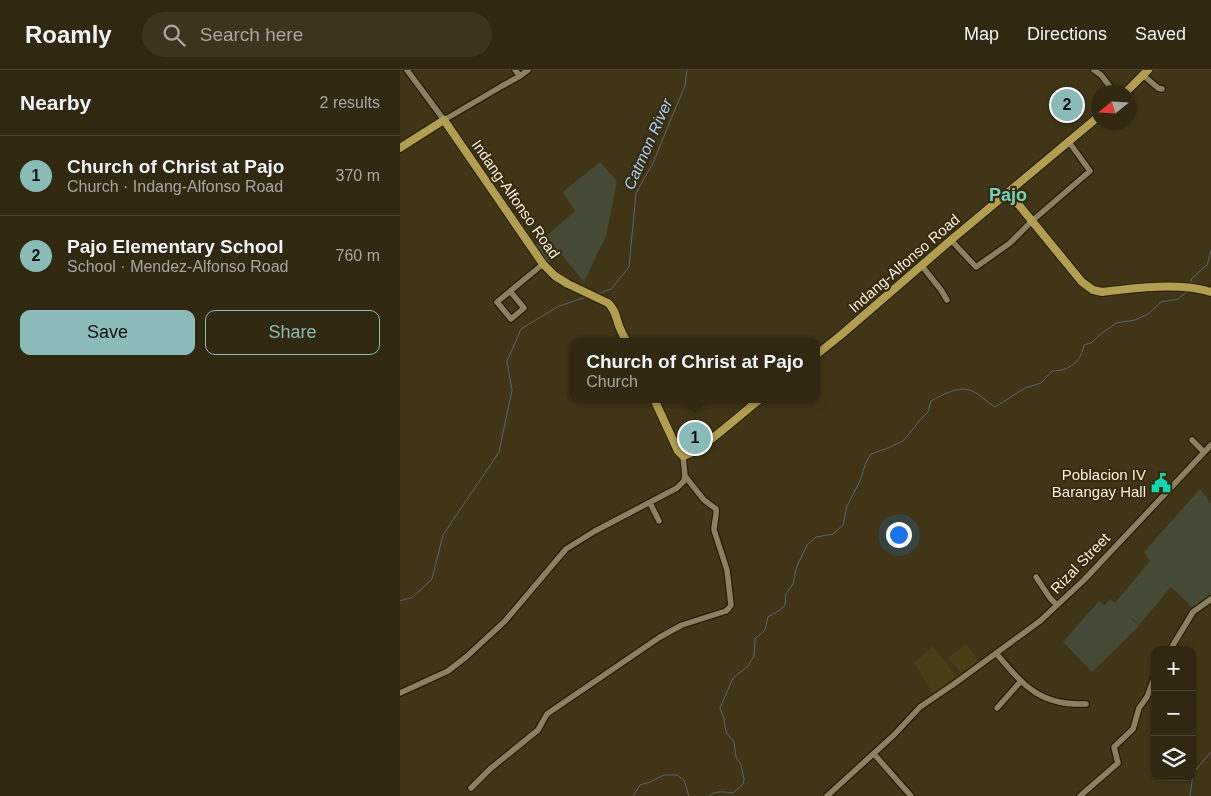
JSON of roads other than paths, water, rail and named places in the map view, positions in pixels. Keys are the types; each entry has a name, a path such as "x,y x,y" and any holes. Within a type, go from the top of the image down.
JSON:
{"main road":[{"path":"1133,85 1145,72"},
{"path":"400,148 444,120"},
{"name":"Indang-Alfonso Road","path":"444,120 543,264 555,276 568,284 608,303 615,313 624,338"},
{"name":"Indang-Alfonso Road","path":"820,351 1091,123"},
{"path":"1009,193 1082,282 1093,290 1102,292 1178,287 1196,288 1211,292"},
{"path":"656,403 678,451 683,456 688,455 709,440 755,403"}],"street":[{"path":"407,70 444,120 528,70"},
{"path":"515,70 520,76"},
{"path":"1094,70 1101,75 1109,85"},
{"path":"1145,72 1158,88 1162,89"},
{"path":"951,240 976,267 1010,243 1032,220 1090,171 1069,142"},
{"path":"510,291 524,308 511,319 497,302 510,291 543,264"},
{"path":"922,266 947,300"},
{"path":"1192,440 1204,452"},
{"name":"Rizal Street","path":"827,796 874,754 920,707 1040,621 1108,554 1211,445"},
{"path":"400,693 448,671 466,657 505,621 566,549 595,531 677,488 684,481 685,476 683,456"},
{"path":"471,788 490,769 538,730 547,714 660,637 682,625 726,611 729,608 731,605 727,570 714,530 716,509 704,500 685,476"},
{"path":"650,503 659,521"},
{"path":"1036,577 1057,605"},
{"path":"1172,646 1194,612 1211,599"},
{"path":"996,653 1021,681 1044,698 1070,705 1086,704"},
{"path":"997,708 1021,681"},
{"path":"1080,796 1118,763 1114,747 1133,729 1139,708 1147,697 1151,686"},
{"path":"874,754 911,796"}],"waterway":[{"name":"Catmon River","path":"597,294 611,289 629,267 636,193 653,163 685,86 687,70"},
{"path":"1190,285 1192,278 1207,265 1211,251"},
{"path":"709,796 717,792 733,793 743,784 744,779 741,765 736,757 734,742 726,732 720,708 733,678 748,666 754,656 755,639 765,630 768,617 785,605 786,594 793,584 797,566 807,545 816,537 833,534 843,525 847,506 871,454 903,441 928,412 931,401 940,396 956,390 967,389 978,394 995,407 1025,388 1041,383 1052,371 1069,367 1077,361 1084,345 1091,343 1116,323 1135,320 1148,314 1161,302 1178,299 1188,291"},
{"name":"Catmon River","path":"400,601 413,597 432,579 443,535 499,452 512,390 507,361 521,329 559,306 586,297"},
{"path":"1190,796 1193,773 1211,752"},
{"path":"633,796 640,785 664,775 677,775 684,780 689,796"}],"place":[{"name":"Pajo Elementary School","path":"1067,105"},
{"name":"Church of Christ at Pajo","path":"695,438"},
{"name":"Poblacion IV Barangay Hall","path":"1161,483"}],"district":[{"name":"Pajo","path":"1008,195"}]}
